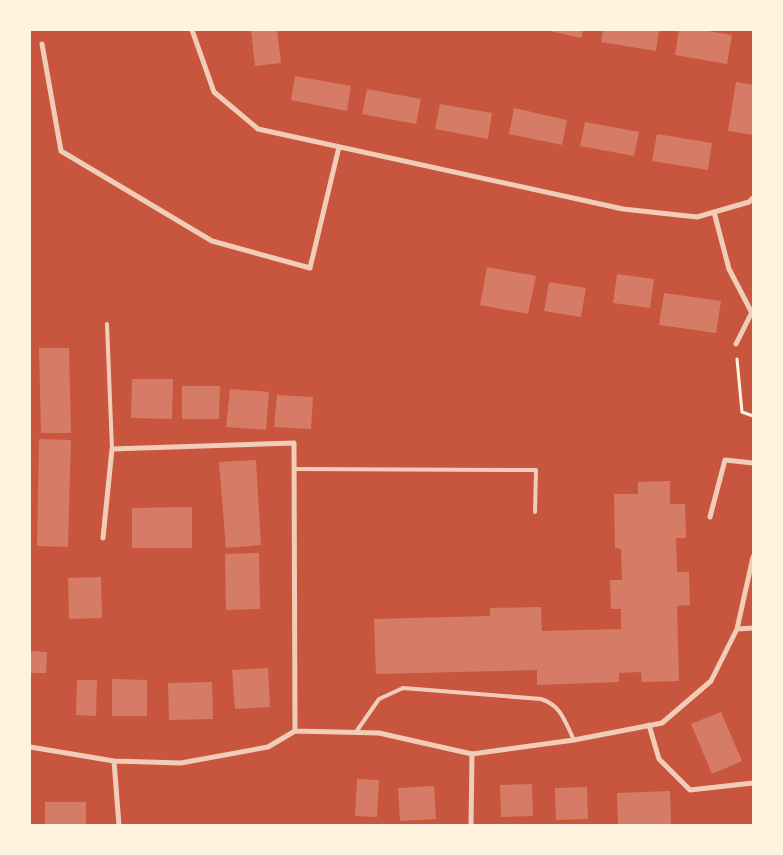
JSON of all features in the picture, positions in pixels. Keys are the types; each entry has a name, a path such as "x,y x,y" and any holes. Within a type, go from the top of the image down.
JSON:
{"street":[{"path":"192,30 214,92 258,129 623,209 697,217 749,202 753,198"},
{"path":"42,44 61,151 212,241 310,268 339,147"},
{"path":"714,212 729,269 752,315 736,344"},
{"path":"103,538 112,448 294,443 295,731"},
{"path":"710,517 725,460 753,463"},
{"path":"30,747 114,761 181,763 268,747 295,731 379,733 472,754 574,740 662,723 711,681 737,628 753,556"},
{"path":"737,628 753,628"},
{"path":"649,725 659,759 690,790 753,783"},
{"path":"471,825 472,754"},
{"path":"114,761 119,825"}],"lane":[{"path":"107,324 112,448"},
{"path":"294,469 536,470 535,512"},
{"path":"356,732 379,699 403,688 541,699 552,702 560,711 574,740"}],"path":[{"path":"736,344 742,412 753,416"}],"building":[{"path":"251,30 277,30 281,63 255,66"},
{"path":"546,30 583,30 581,38"},
{"path":"603,30 659,30 656,51 601,42"},
{"path":"679,30 702,30 732,35 727,64 675,55"},
{"path":"295,76 351,86 347,111 291,100"},
{"path":"736,82 753,85 753,135 728,131"},
{"path":"367,89 421,99 416,124 362,114"},
{"path":"440,104 492,113 488,139 435,129"},
{"path":"514,108 567,120 562,145 509,134"},
{"path":"585,122 639,132 634,156 580,146"},
{"path":"657,134 712,143 708,170 652,161"},
{"path":"487,267 536,276 528,314 480,305"},
{"path":"617,274 654,279 650,308 613,303"},
{"path":"549,282 586,288 581,317 544,311"},
{"path":"664,293 721,301 716,333 659,325"},
{"path":"39,348 69,348 71,433 41,433"},
{"path":"132,379 173,379 172,419 131,418"},
{"path":"182,386 220,386 219,419 182,419"},
{"path":"230,389 269,392 266,430 226,427"},
{"path":"277,395 313,397 311,429 274,427"},
{"path":"39,439 71,440 68,547 37,546"},
{"path":"256,460 261,545 226,548 219,462"},
{"path":"670,481 670,504 685,504 686,538 676,538 677,572 689,572 690,605 677,606 679,681 642,682 641,672 619,673 619,682 537,685 537,670 376,674 374,619 490,616 490,608 541,607 542,631 621,629 621,609 611,609 610,580 622,580 621,549 615,548 614,494 638,494 638,482"},
{"path":"192,507 192,548 132,548 132,508"},
{"path":"259,553 260,609 226,610 225,554"},
{"path":"101,577 102,618 69,619 68,578"},
{"path":"30,651 47,652 46,673 30,673"},
{"path":"268,668 270,707 235,709 232,670"},
{"path":"112,679 147,680 147,716 112,716"},
{"path":"77,680 97,680 96,716 76,715"},
{"path":"212,682 213,719 169,720 168,683"},
{"path":"721,712 742,761 712,774 691,724"},
{"path":"357,779 379,780 377,817 355,816"},
{"path":"532,784 533,816 501,817 500,785"},
{"path":"434,786 436,819 400,821 398,788"},
{"path":"587,787 588,819 556,820 555,788"},
{"path":"670,791 671,825 618,825 617,793"},
{"path":"45,802 86,802 86,825 45,825"}]}
